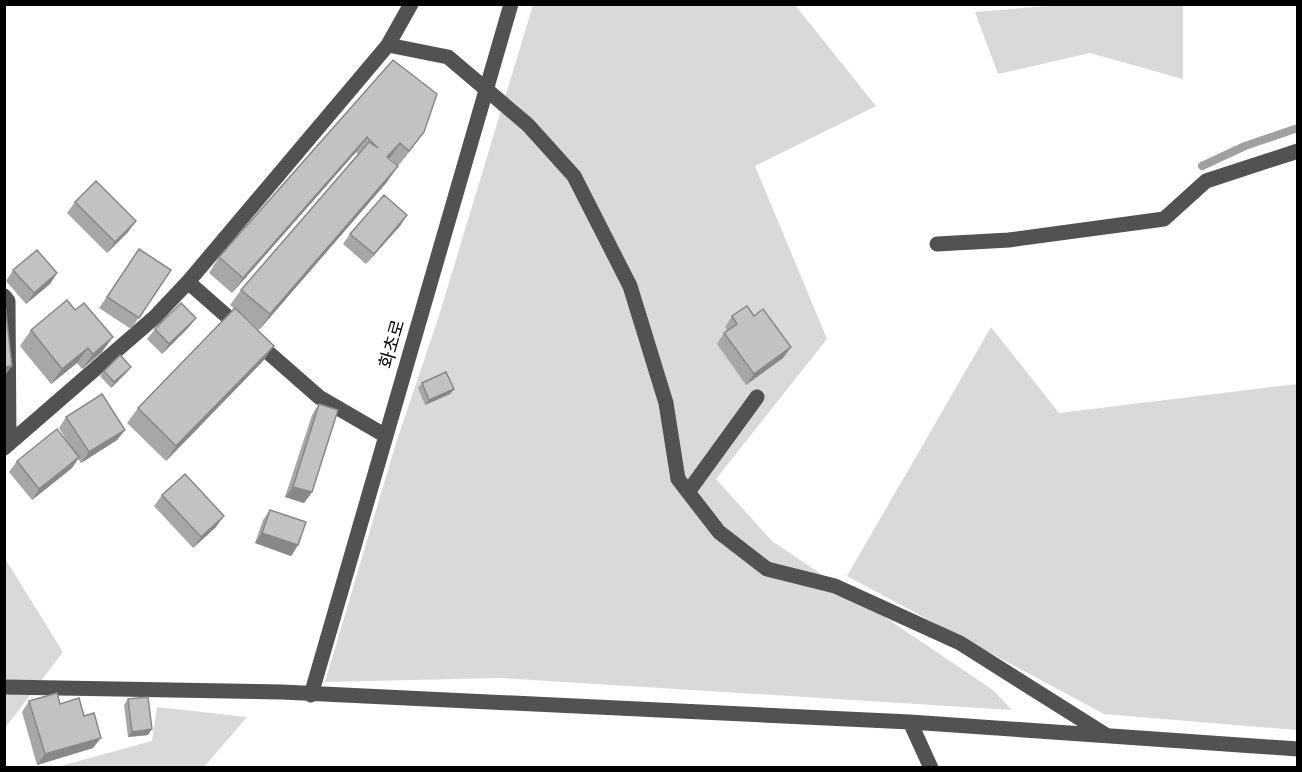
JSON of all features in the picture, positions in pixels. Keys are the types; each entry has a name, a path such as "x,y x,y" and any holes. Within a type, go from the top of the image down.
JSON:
{"street":[{"path":"7,446 155,317 188,282 388,45 411,4"},
{"name":"화초로","path":"311,695 511,4"},
{"path":"388,45 448,57 528,125 574,176 630,286 666,403 678,479 718,532 767,569 835,586 960,644 1109,737"},
{"path":"937,244 1009,240 1164,219 1206,181 1298,151"},
{"path":"188,282 319,397 386,436"},
{"path":"4,296 8,301 7,446"},
{"path":"688,492 757,397"},
{"path":"4,687 270,692 910,722 1298,749"},
{"path":"910,722 931,768"}],"shaded area":[{"path":"1072,4 1183,5 1183,79 1090,53 998,74 975,12"},
{"path":"533,5 795,5 876,106 755,166 827,339 716,479 772,541 993,690 1012,710 502,678 325,682 396,443 438,319"},
{"path":"991,327 1059,413 1297,384 1297,730 1104,714 847,576"},
{"path":"4,557 63,652 5,728 4,728"},
{"path":"157,707 247,717 204,767 57,767 152,741"}],"building":[{"path":"393,60 437,94 424,132 409,151 400,143 387,157 398,166 270,314 241,290 369,142 378,148 367,137 243,278 219,257"},
{"path":"96,181 136,221 115,242 75,202"},
{"path":"384,195 407,215 374,254 350,234"},
{"path":"139,249 171,270 139,318 107,297"},
{"path":"37,250 57,273 34,293 13,270"},
{"path":"4,295 12,366 4,367"},
{"path":"67,300 75,310 84,303 113,337 93,354 88,348 62,369 31,330"},
{"path":"181,303 196,318 169,344 155,329"},
{"path":"747,306 754,316 763,309 791,347 754,374 724,333 737,324 732,316"},
{"path":"235,308 274,346 176,446 138,408"},
{"path":"120,355 131,367 114,382 104,371"},
{"path":"446,372 454,389 429,400 422,383"},
{"path":"102,394 125,430 89,452 66,417"},
{"path":"319,404 338,410 312,492 293,487"},
{"path":"57,429 79,457 39,489 17,461"},
{"path":"185,474 224,516 201,537 162,495"},
{"path":"270,510 306,522 298,545 262,533"},
{"path":"57,693 60,704 79,698 84,716 94,713 101,738 45,754 29,701"},
{"path":"148,697 152,729 132,732 128,699"}],"waterway":[{"path":"1202,166 1245,146 1298,128"}]}
